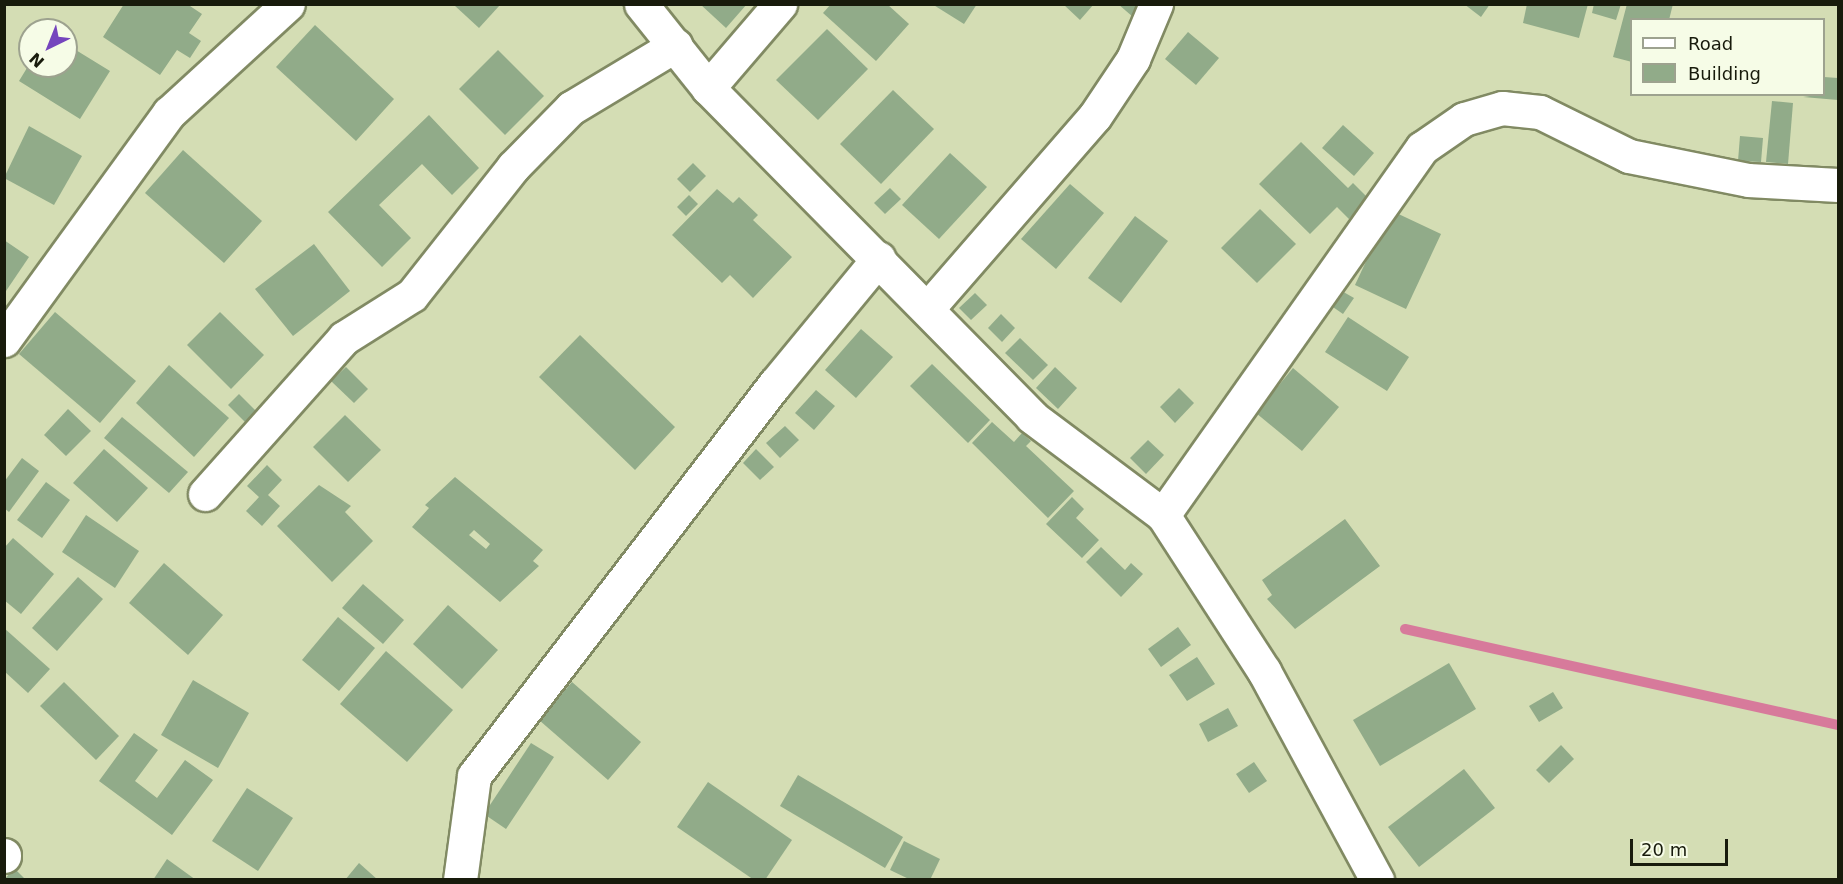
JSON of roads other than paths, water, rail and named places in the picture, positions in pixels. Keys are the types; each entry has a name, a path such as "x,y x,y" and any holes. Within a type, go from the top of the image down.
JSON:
{"street":[{"path":"4,340 169,113 288,4"},
{"path":"641,4 708,88 879,258 1032,417 1163,515 1264,671 1377,879"},
{"path":"708,88 780,4"},
{"path":"928,308 1095,116 1133,59 1156,4"},
{"path":"205,494 344,338 412,295 513,167 571,108 676,45"},
{"path":"1163,515 1422,148 1464,119 1502,108 1540,112 1629,156 1748,180 1839,185"},
{"path":"460,879 479,768 775,384 879,258"}],"waterway":[{"path":"1405,629 1838,725"}]}
